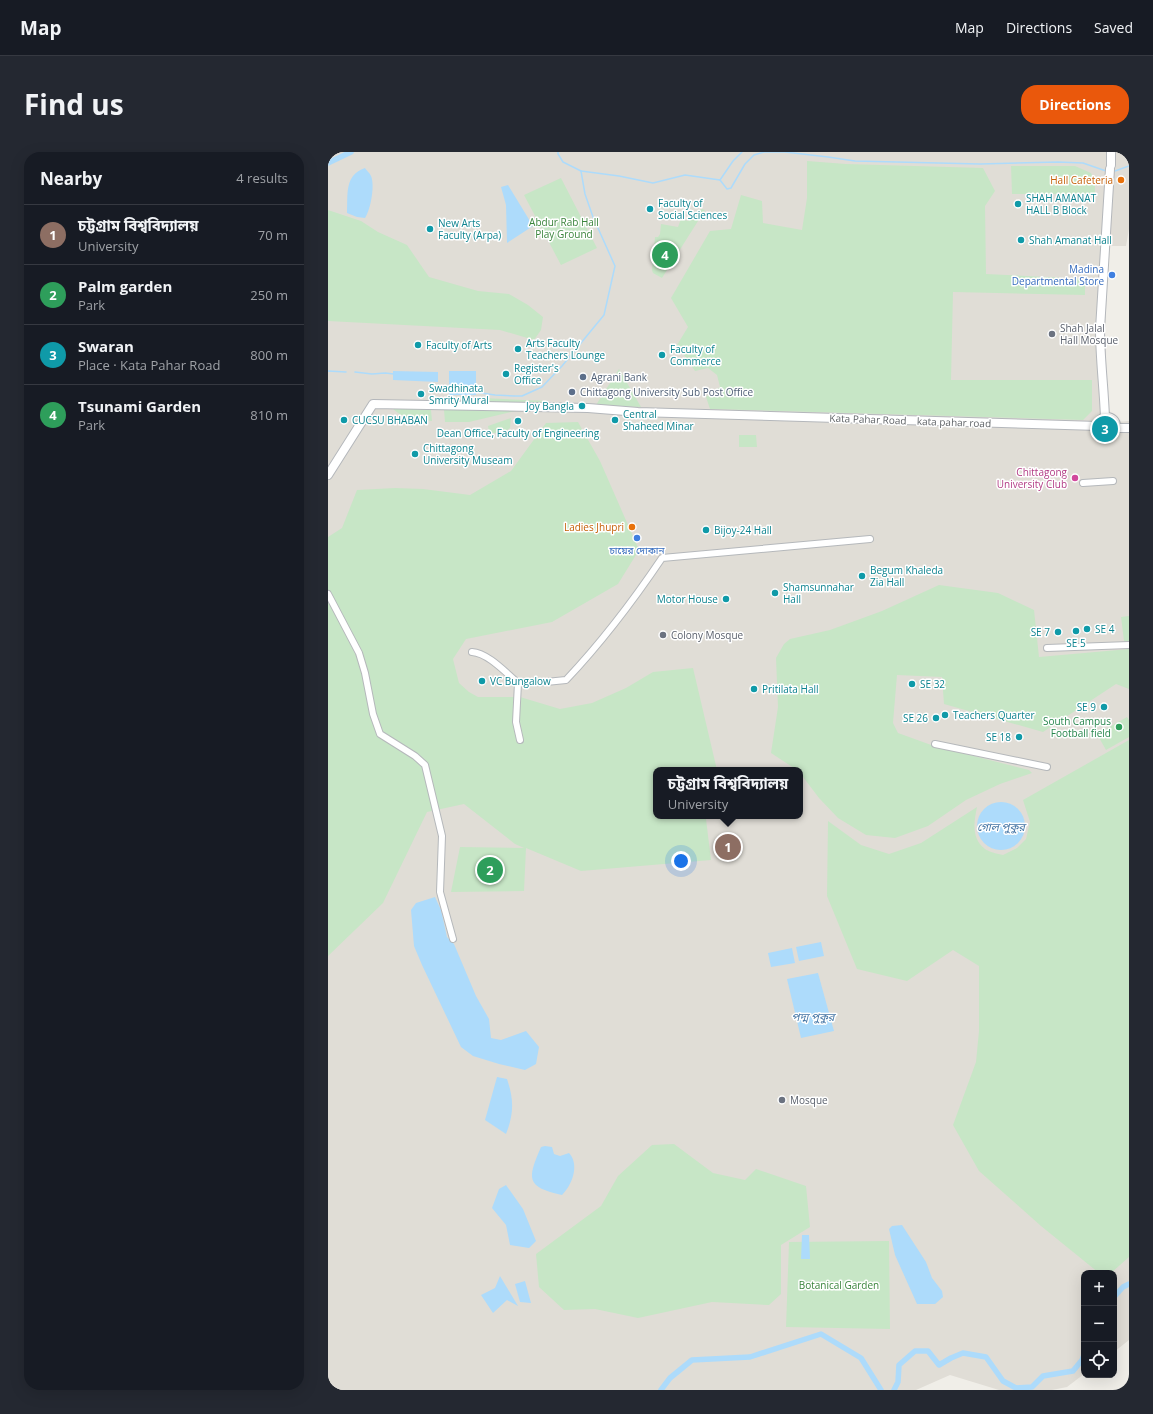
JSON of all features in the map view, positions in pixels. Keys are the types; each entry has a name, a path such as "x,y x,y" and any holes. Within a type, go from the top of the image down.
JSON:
{"street":[{"path":"1105,418 1100,329 1111,152"},
{"name":"Kata Pahar Road","path":"328,475 373,404 588,408 652,413 1098,426"},
{"name":"kata pahar road","path":"652,413 1087,426"},
{"path":"1105,418 1113,420 1116,428 1112,434 1106,435 1101,434 1098,426 1101,420 1105,418"},
{"path":"1116,428 1129,428"},
{"path":"1083,483 1113,482"},
{"path":"472,652 477,652 487,657 518,683 566,680 605,637 662,558 870,539"},
{"path":"328,594 359,653 365,673 373,714 380,734 415,756 425,765 442,836 440,892 453,939"},
{"path":"1048,648 1129,645"},
{"path":"518,683 516,722 520,740"},
{"path":"935,744 1047,767"}],"shaded area":[{"path":"328,152 1129,152 1129,229 1126,246 1109,246 1105,331 1108,414 1118,422 1129,421 1129,1340 1117,1350 1117,1270 1081,1270 1081,1376 1067,1387 1052,1390 999,1390 950,1375 916,1390 328,1390"}],"green space":[{"path":"807,161 846,164 983,168 995,191 985,206 986,274 1085,279 1085,295 953,292 951,380 1092,380 1092,411 1083,420 710,409 706,397 720,387 717,375 708,368 695,371 677,345 688,327 671,298 710,231 731,229 741,195 762,201 763,223 802,230 807,198"},
{"path":"1011,166 1075,166 1091,173 1095,182 1095,194 1012,194"},
{"name":"Abdur Rab Hall Play Ground","path":"561,178 597,248 561,265 524,195"},
{"path":"701,209 705,210 662,278 653,273 655,237 658,237 660,234 661,224 678,227 681,219 688,221 691,215 697,216"},
{"path":"328,210 361,221 378,232 407,245 429,277 478,291 509,294 528,305 543,317 541,330 534,340 500,330 328,321"},
{"path":"619,369 641,407 596,405"},
{"path":"481,398 547,401 546,407 481,404"},
{"path":"391,407 431,410 432,421 415,420 405,417 400,415"},
{"path":"444,410 520,410 469,422 445,422"},
{"path":"511,418 510,428 508,430 489,433 488,426"},
{"path":"578,422 600,461 639,550 618,584 552,622 466,639 453,659 459,683 469,692 478,697 520,697 560,709 592,703 626,688 653,672 693,668 716,767 653,767 653,819 706,819 711,860 581,871 526,848 524,891 451,892 460,847 524,848 515,844 464,804 427,812 383,903 328,956 328,537 342,528 357,490 395,488 423,489 470,495 511,471 546,423"},
{"path":"739,435 756,435 757,447 739,447"},
{"path":"939,585 998,593 1034,610 1039,657 1129,649 1129,689 1116,684 1043,732 944,704 942,677 897,675 893,723 898,733 934,746 1029,770 1032,773 1000,784 966,800 928,826 895,838 866,835 838,818 819,798 803,777 803,767 792,767 771,753 778,707 776,658 784,644 790,639 830,630 882,611"},
{"path":"1129,616 1129,641 1124,641 1121,617"},
{"name":"South Campus Football field","path":"1127,717 1129,720 1129,737 1106,750 1097,734"},
{"path":"1129,740 1129,1257 1114,1270 1095,1270 1041,1226 979,1171 953,1125 976,1062 979,1031 979,966 953,950 907,981 857,969 827,896 828,821 861,845 889,854 921,843 977,807 975,830 977,840 985,849 1003,855 1017,848 1026,839 1030,822 1023,800"},
{"path":"674,1144 713,1173 745,1180 756,1169 806,1186 810,1227 781,1245 781,1294 769,1305 712,1302 638,1318 595,1309 564,1310 539,1287 536,1254 601,1206 618,1176 652,1145"},
{"name":"Botanical Garden","path":"889,1241 890,1329 786,1327 789,1242"}],"water":[{"path":"365,168 371,176 373,185 371,203 365,218 347,213 348,186 350,181 353,175"},
{"path":"508,185 533,226 507,243 506,205 501,187"},
{"path":"393,371 438,372 438,382 393,380"},
{"path":"449,371 476,371 476,395 449,395"},
{"name":"গোল পুকুর","path":"996,802 1006,802 1015,806 1021,812 1024,817 1024,835 1015,846 1006,850 996,850 987,846 981,840 977,831 977,821 981,812 987,806"},
{"path":"435,897 441,910 447,937 454,944 476,996 489,1019 491,1038 501,1040 526,1031 539,1047 536,1064 525,1070 473,1056 461,1047 414,946 411,910 416,903"},
{"path":"821,942 824,956 799,961 796,947"},
{"path":"792,948 795,963 771,967 768,953"},
{"name":"পদ্ম পুকুর","path":"818,973 834,1031 801,1038 787,979"},
{"path":"497,1077 507,1079 512,1100 511,1120 506,1134 485,1120"},
{"path":"541,1147 552,1147 554,1154 560,1156 569,1153 574,1163 572,1180 562,1195 542,1189 536,1185 533,1180 532,1174 536,1158"},
{"path":"506,1185 523,1209 536,1241 529,1248 510,1245 506,1225 492,1208 499,1189"},
{"path":"902,1225 926,1262 932,1278 942,1291 943,1297 935,1304 917,1304 895,1255 889,1229 892,1226"},
{"path":"802,1235 809,1235 810,1259 801,1259"},
{"path":"500,1276 518,1306 507,1300 493,1313 481,1295 495,1288"},
{"path":"525,1281 531,1303 520,1302 515,1284"}],"waterway":[{"path":"328,163 351,152"},
{"path":"474,392 495,395 522,396 542,387 562,366 604,315 615,266 593,217 585,194 581,171 563,162 558,152"},
{"path":"581,171 619,176 653,183 685,175 720,180 733,161 742,152"},
{"path":"720,180 727,189 731,188 745,164 754,155 764,152 785,152 855,161 980,164 1058,162 1083,163 1106,171"},
{"path":"1115,171 1129,166"},
{"path":"328,371 346,372"},
{"path":"355,372 394,374"},
{"path":"1117,1294 1123,1287 1129,1284"},
{"path":"661,1390 670,1378 692,1360 750,1357 821,1334 861,1358 881,1390"},
{"path":"894,1390 898,1382 899,1365 915,1351 928,1351 939,1365 963,1353 986,1357 1003,1381 1016,1388 1032,1387 1043,1376 1073,1371 1081,1361"}],"place":[{"name":"Hall Cafeteria","path":"1121,180"},
{"name":"SHAH AMANAT HALL B Block","path":"1018,204"},
{"name":"Faculty of Social Sciences","path":"650,209"},
{"name":"New Arts Faculty (Arpa)","path":"430,229"},
{"name":"Shah Amanat Hall","path":"1021,240"},
{"name":"Tsunami Garden","path":"665,255"},
{"name":"Madina Departmental Store","path":"1112,275"},
{"name":"Shah Jalal Hall Mosque","path":"1052,334"},
{"name":"Faculty of Arts","path":"418,345"},
{"name":"Arts Faculty Teachers Lounge","path":"518,349"},
{"name":"Faculty of Commerce","path":"662,355"},
{"name":"Register's Office","path":"506,374"},
{"name":"Agrani Bank","path":"583,377"},
{"name":"Chittagong University Sub Post Office","path":"572,392"},
{"name":"Swadhinata Smrity Mural","path":"421,394"},
{"name":"Joy Bangla","path":"582,406"},
{"name":"CUCSU BHABAN","path":"344,420"},
{"name":"Central Shaheed Minar","path":"615,420"},
{"name":"Dean Office, Faculty of Engineering","path":"518,421"},
{"name":"Swaran","path":"1105,429"},
{"name":"Chittagong University Museam","path":"415,454"},
{"name":"Chittagong University Club","path":"1075,478"},
{"name":"Ladies Jhupri","path":"632,527"},
{"name":"Bijoy-24 Hall","path":"706,530"},
{"name":"চায়ের দোকান","path":"637,538"},
{"name":"Begum Khaleda Zia Hall","path":"862,576"},
{"name":"Shamsunnahar Hall","path":"775,593"},
{"name":"Motor House","path":"726,599"},
{"name":"SE 4","path":"1087,629"},
{"name":"SE 5","path":"1076,631"},
{"name":"SE 7","path":"1058,632"},
{"name":"Colony Mosque","path":"663,635"},
{"name":"VC Bungalow","path":"482,681"},
{"name":"SE 32","path":"912,684"},
{"name":"Pritilata Hall","path":"754,689"},
{"name":"SE 9","path":"1104,707"},
{"name":"Teachers Quarter","path":"945,715"},
{"name":"SE 26","path":"936,718"},
{"name":"South Campus Football field","path":"1119,727"},
{"name":"SE 18","path":"1019,737"},
{"name":"চট্টগ্রাম বিশ্ববিদ্যালয়","path":"728,847"},
{"name":"Palm garden","path":"490,870"},
{"name":"Mosque","path":"782,1100"}]}
